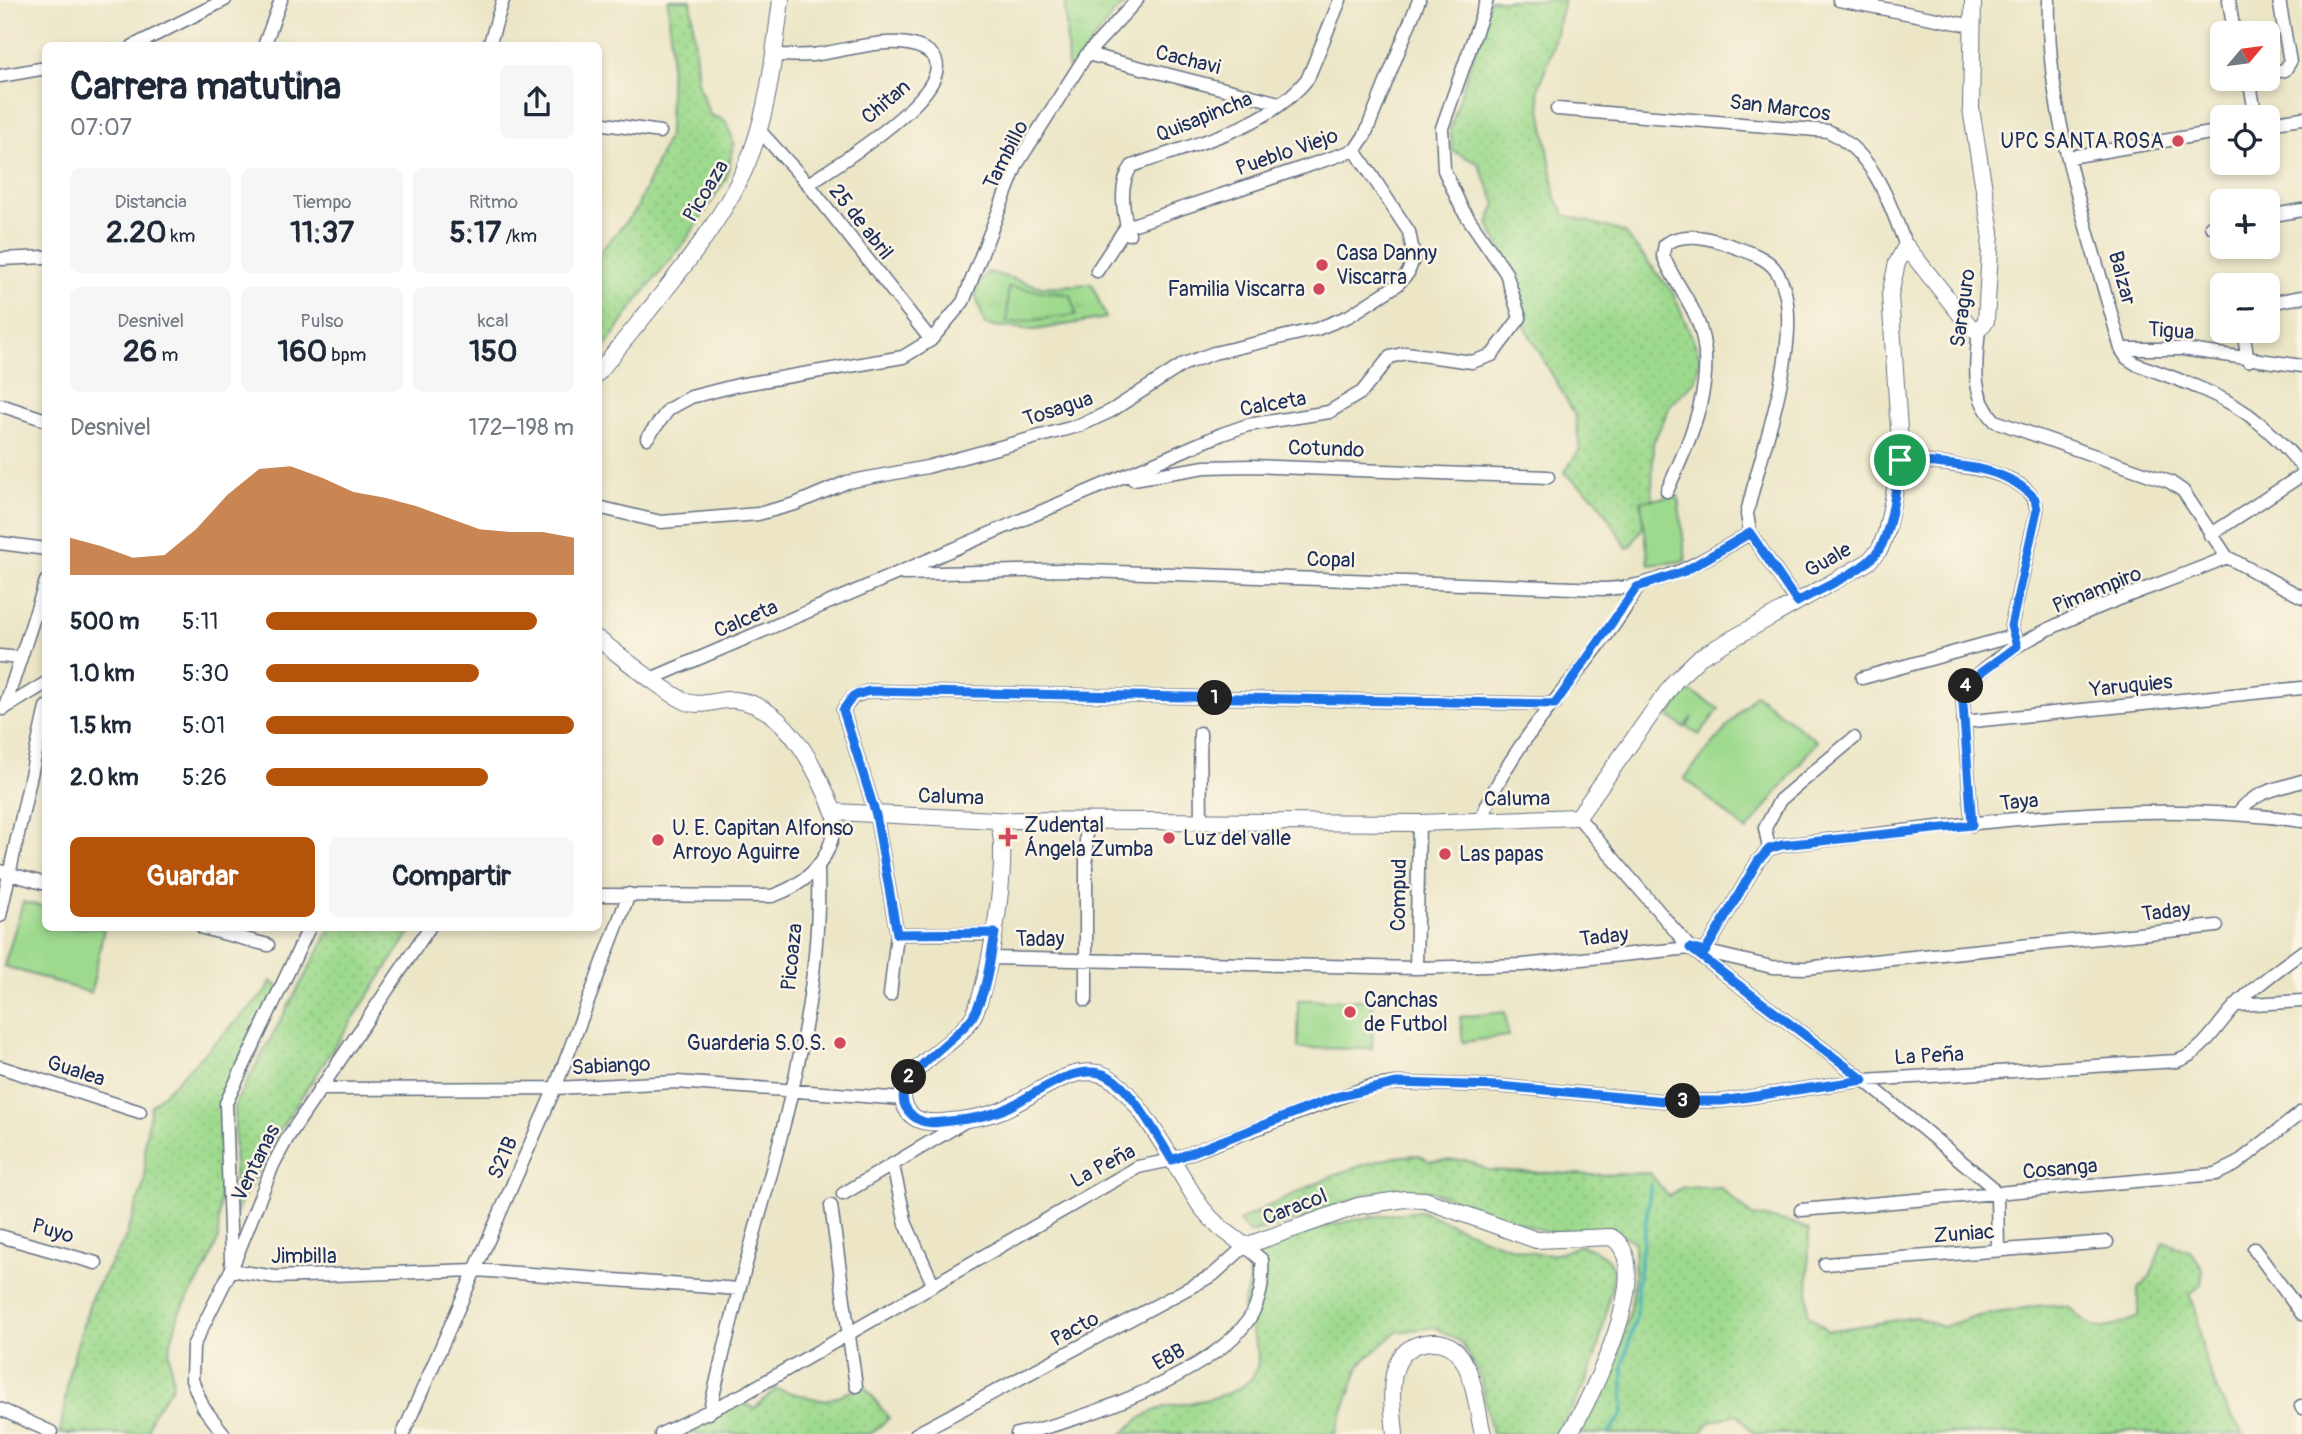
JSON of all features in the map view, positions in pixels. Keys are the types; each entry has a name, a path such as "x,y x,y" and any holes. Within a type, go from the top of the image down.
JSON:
{"street":[{"path":"141,42 225,0"},
{"path":"265,42 281,0"},
{"path":"490,42 503,0"},
{"name":"Tambillo","path":"648,438 669,409 691,397 738,385 903,357 931,340 963,302 1017,164 1087,54 1137,0"},
{"name":"Quisapincha","path":"1128,231 1125,175 1132,166 1244,125 1279,103 1308,78 1340,0"},
{"name":"Pueblo Viejo","path":"1128,231 1355,149 1365,135 1419,0"},
{"name":"Calceta","path":"653,678 974,539 1248,425 1329,412 1362,392 1390,358 1406,353 1472,362 1492,355 1520,318 1506,273 1462,209 1444,170 1442,128 1487,0"},
{"path":"1839,0 1973,26"},
{"name":"Saraguro","path":"1973,0 1971,109 1991,232 1990,294 1986,321 1979,329 1977,392 1983,409 1995,421 2170,482 2183,491 2210,535 2227,556 2302,597"},
{"name":"Balzar","path":"2049,0 2048,31 2054,94 2121,348"},
{"path":"2229,0 2232,21"},
{"path":"2279,0 2290,62 2285,70 2280,71"},
{"name":"Picoaza","path":"602,368 723,208 741,176 759,130 775,55 778,1"},
{"name":"Chitan","path":"775,55 813,55 856,47 910,44 926,50 935,61 937,73 931,89 920,101 856,152 808,184"},
{"name":"Cachavi","path":"1087,54 1279,103"},
{"path":"0,76 42,69"},
{"name":"San Marcos","path":"1557,109 1828,131 1846,140 1875,172 1906,246 1972,329 1979,329"},
{"path":"2280,122 2302,118"},
{"path":"602,123 660,132"},
{"name":"25 de abril","path":"759,130 808,184 931,340"},
{"path":"2070,157 2210,133"},
{"name":"Tosagua","path":"602,508 661,522 758,514 795,503 847,482 928,467 1081,425 1111,411 1184,364 1214,353 1317,329 1349,316 1397,285 1408,273 1414,257 1409,232 1355,149"},
{"path":"2280,214 2302,210"},
{"path":"1097,271 1128,231"},
{"path":"1667,491 1688,443 1706,374 1708,355 1703,334 1663,255 1665,244 1676,237 1692,236 1755,255 1773,267 1782,283 1787,305 1788,331 1782,371 1746,514 1750,533 1797,602"},
{"name":"Guale","path":"1578,817 1686,669 1700,657 1868,562 1880,549 1900,460 1890,295 1897,263 1906,246"},
{"path":"0,259 42,257"},
{"path":"2280,301 2302,297"},
{"path":"2245,343 2248,360"},
{"path":"2121,348 2127,358 2136,364 2213,393 2248,411 2279,439 2302,467"},
{"name":"Tigua","path":"2121,348 2182,349 2302,366"},
{"path":"0,405 42,419"},
{"path":"1862,678 2015,641 2011,626 2037,510 2035,499 2014,482 1995,473 1900,460"},
{"name":"Cotundo","path":"1105,485 1205,467 1548,477"},
{"path":"2210,535 2302,475"},
{"name":"Copal","path":"898,574 1060,570 1591,589 1637,587 1685,571 1750,533"},
{"path":"0,543 42,549"},
{"name":"Pimampiro","path":"1972,825 1962,691 1972,679 2015,641 2227,556"},
{"path":"1481,820 1493,789 1529,729 1555,704 1637,587"},
{"path":"2,710 42,593"},
{"path":"602,642 692,703 733,699 755,704 774,713 826,791 834,812"},
{"path":"0,656 20,657"},
{"path":"2,710 42,685"},
{"name":"Yaruquies","path":"1963,722 2302,688"},
{"path":"890,995 897,934 876,815 843,710 853,696 869,691 1555,704"},
{"path":"0,916 4,873 42,723"},
{"path":"1200,733 1201,820"},
{"path":"1705,952 1758,861 1769,849 1765,828 1780,800 1854,738"},
{"path":"2239,812 2246,802 2257,796 2302,781"},
{"name":"Picoaza","path":"709,1413 739,1289 793,1092 808,1010 819,905 818,868 833,834 834,812"},
{"name":"Caluma","path":"834,812 996,820 1419,823 1578,817 1690,948 1864,1080 1990,1185 1997,1195"},
{"name":"Taya","path":"1769,849 1782,845 1972,825 2126,812 2239,812 2302,821"},
{"path":"1086,819 1086,1000"},
{"path":"968,1120 922,1121 910,1114 903,1099 909,1077 970,1022 980,1002 995,933 1003,837 996,820"},
{"name":"Compud","path":"1416,968 1419,823"},
{"path":"602,895 772,896 801,884 818,868"},
{"path":"4,873 42,883"},
{"name":"S21B","path":"403,1434 555,1088 629,894"},
{"name":"Taday","path":"990,958 1416,968 1523,965 1690,948 1772,967 1805,968 2217,926"},
{"path":"214,931 268,945"},
{"path":"231,1270 226,1103 308,931"},
{"name":"Ventanas","path":"224,1434 203,1406 192,1380 193,1346 231,1270 273,1165 320,1089 427,931"},
{"path":"897,934 995,933"},
{"name":"La Peña","path":"709,1413 1138,1167 1172,1160 1336,1097 1397,1083 1499,1086 1665,1101 1722,1101 1864,1080 2177,1061 2190,1057 2237,1004 2302,951"},
{"path":"2237,1004 2302,1001"},
{"name":"Gualea","path":"0,1067 140,1112"},
{"name":"Caracol","path":"843,1194 968,1120 1027,1100 1078,1073 1100,1073 1118,1083 1216,1224 1245,1246 1358,1206 1405,1199 1425,1200 1536,1240 1603,1236 1615,1240 1627,1254 1628,1266 1619,1323 1602,1369 1569,1434"},
{"name":"Sabiango","path":"320,1089 555,1088 677,1082 734,1084 793,1092 903,1099"},
{"name":"Cosanga","path":"1801,1210 2216,1174 2235,1165 2302,1112"},
{"path":"893,1166 906,1224 933,1284"},
{"path":"1997,1195 1998,1250"},
{"path":"831,1206 856,1386"},
{"name":"Puyo","path":"0,1236 96,1263"},
{"name":"Zuniac","path":"1825,1264 2107,1242"},
{"name":"Pacto","path":"916,1434 1213,1275 1245,1246"},
{"name":"E8B","path":"1017,1434 1038,1430 1150,1390 1207,1357 1236,1334 1252,1314 1264,1285 1262,1260 1245,1246"},
{"path":"2254,1249 2302,1314"},
{"name":"Jimbilla","path":"231,1270 275,1278 475,1270 739,1289"},
{"path":"1395,1434 1392,1384 1396,1364 1407,1351 1430,1342 1452,1347 1462,1358 1483,1434"},
{"path":"0,1409 51,1432"},
{"path":"661,1434 709,1413"}],"green space":[{"path":"668,0 691,0 698,84 710,115 726,121 734,143 726,179 685,242 639,298 602,352 602,250 636,210 669,134 671,48"},
{"path":"1065,0 1130,0 1113,14 1073,68 1068,68"},
{"path":"1490,0 1564,0 1550,57 1538,90 1556,198 1565,215 1624,232 1673,293 1700,356 1696,380 1671,404 1653,443 1652,499 1642,528 1627,548 1596,498 1564,473 1580,449 1575,415 1520,318 1519,285 1488,224 1496,203 1478,163 1453,151 1450,129"},
{"path":"988,272 1042,287 1092,284 1106,318 1035,330 985,325 974,290"},
{"path":"1008,287 1071,295 1076,315 1007,323"},
{"path":"1678,496 1686,561 1649,565 1641,501"},
{"path":"1688,690 1719,709 1699,735 1687,727 1692,717 1684,728 1669,716"},
{"path":"1755,694 1817,741 1747,831 1684,778"},
{"path":"23,902 42,906 42,931 103,931 91,993 4,966"},
{"path":"329,931 411,931 273,1140 234,1217 235,1104"},
{"path":"271,981 281,989 223,1102 218,1239 208,1265 179,1313 169,1351 173,1385 151,1417 147,1434 60,1434 70,1368 93,1293 125,1239 145,1181 145,1142 151,1106 267,991"},
{"path":"1298,1000 1373,1000 1372,1049 1298,1048"},
{"path":"1505,1012 1508,1036 1463,1042 1460,1017"},
{"path":"1419,1155 1429,1161 1466,1160 1488,1170 1594,1175 1650,1173 1668,1196 1683,1187 1721,1188 1752,1216 1791,1222 1809,1230 1808,1314 1828,1331 1916,1317 1942,1327 1973,1317 2043,1305 2068,1306 2093,1326 2107,1327 2138,1317 2138,1289 2150,1277 2163,1242 2190,1251 2203,1269 2201,1285 2189,1295 2197,1316 2205,1357 2224,1404 2244,1434 2153,1434 2129,1430 2100,1434 1754,1434 1737,1414 1710,1422 1700,1434 1579,1434 1614,1367 1628,1318 1634,1242 1612,1228 1549,1233 1430,1191 1370,1193 1312,1216 1250,1233 1239,1221 1350,1169 1396,1157"},
{"path":"1421,1211 1525,1251 1555,1254 1580,1245 1608,1260 1613,1271 1612,1281 1591,1370 1576,1403 1555,1434 1492,1434 1480,1376 1461,1342 1434,1327 1397,1332 1360,1364 1335,1434 1122,1434 1156,1410 1232,1391 1254,1375 1258,1364 1257,1350 1242,1312 1249,1281 1247,1261 1309,1232 1352,1220"},
{"path":"864,1386 889,1418 871,1434 679,1434 677,1429 730,1398 755,1408 776,1389 825,1401"}],"waterway":[{"path":"1608,1434 1623,1414 1623,1364 1637,1314 1637,1287 1651,1184"}],"place":[{"name":"UPC SANTA ROSA","path":"2178,141"},
{"name":"Casa Danny Viscarra","path":"1322,265"},
{"name":"Familia Viscarra","path":"1319,289"},
{"name":"Zudental Ángela Zumba","path":"1008,837"},
{"name":"Luz del valle","path":"1169,838"},
{"name":"U. E. Capitan Alfonso Arroyo Aguirre","path":"658,840"},
{"name":"Las papas","path":"1445,854"},
{"name":"Canchas de Futbol","path":"1350,1012"},
{"name":"Guarderia S.O.S.","path":"840,1043"}],"route":[{"path":"1900,460 1995,473 2028,490 2035,499 2037,510 2011,626 2017,646 1972,679 1962,691 1972,825 1782,845 1769,849 1758,861 1705,952 1690,948 1864,1080 1722,1101 1665,1101 1499,1086 1397,1083 1368,1087 1336,1097 1298,1114 1172,1160 1148,1122 1118,1083 1100,1073 1078,1073 1027,1100 968,1120 932,1123 913,1117 908,1110 903,1099 903,1090 909,1077 970,1022 980,1002 995,933 897,934 876,815 843,710 853,696 869,691 1555,704 1637,587 1685,571 1750,533 1797,602 1868,562 1880,549 1886,533 1900,460"}]}
